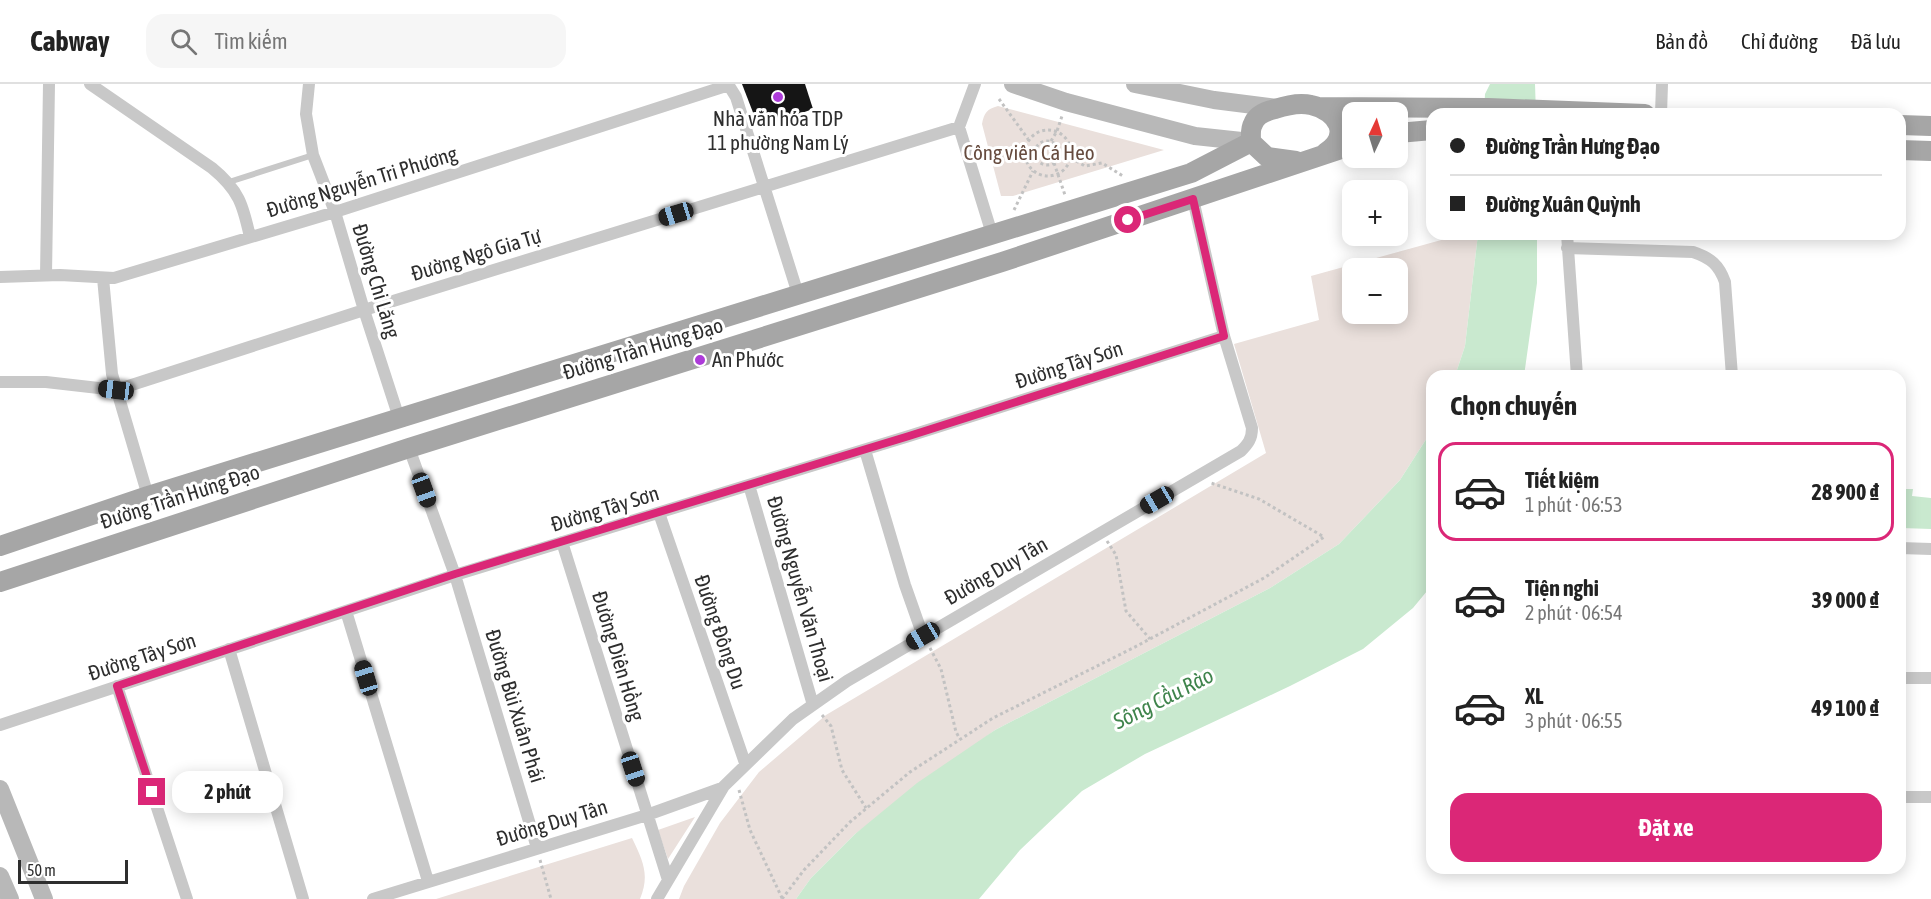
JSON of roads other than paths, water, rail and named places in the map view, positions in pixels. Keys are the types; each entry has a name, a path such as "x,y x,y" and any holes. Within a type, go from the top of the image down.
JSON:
{"main road":[{"path":"1135,84 1214,100 1277,108"},
{"path":"1011,93 1066,102 1195,136 1251,142 1251,126 1255,120 1267,111 1298,104 1318,107 1488,108"},
{"path":"1318,107 1332,115 1339,125 1338,140 1334,148 1323,154"},
{"path":"1906,125 1931,126"},
{"path":"1408,132 1426,131"},
{"name":"Đường Trần Hưng Đạo","path":"0,546 148,496 1191,173 1251,142 1268,157 1300,161"},
{"name":"Đường Trần Hưng Đạo","path":"0,582 159,528 409,448 1002,262 1342,148"},
{"path":"1906,150 1931,151"},
{"path":"992,234 1002,262"},
{"path":"399,418 409,448"},
{"path":"148,496 159,528"},
{"path":"0,789 44,899"},
{"path":"0,876 10,899"}],"street":[{"path":"46,275 49,84"},
{"path":"90,84 229,182 243,205 250,237"},
{"name":"Đường Chi Lăng","path":"309,84 306,114 314,155 336,212 364,310 399,418"},
{"path":"728,84 736,97 798,294"},
{"name":"Đường Nguyễn Tri Phương","path":"0,277 46,275 114,278 336,212 728,84"},
{"path":"975,84 959,127 992,234"},
{"path":"1661,108 1662,84"},
{"name":"Đường Ngô Gia Tự","path":"0,382 46,382 116,390 364,310 959,127"},
{"name":"Đường Duy Tân","path":"373,899 648,815 722,788 745,763 793,719 871,666 1240,451 1252,436 1248,409 1224,336 1193,199"},
{"path":"1567,240 1577,370"},
{"path":"1567,248 1694,252 1708,257 1716,264 1725,282 1732,370"},
{"path":"103,278 116,390 148,496"},
{"name":"Đường Tây Sơn","path":"0,725 455,574 865,450 1224,336"},
{"name":"Đường Bùi Xuân Phái","path":"409,448 455,574 537,848"},
{"path":"865,450 923,636"},
{"name":"Đường Nguyễn Văn Thoại","path":"749,485 813,705"},
{"name":"Đường Đông Du","path":"659,513 745,763"},
{"name":"Đường Diên Hồng","path":"562,542 668,880"},
{"path":"1906,548 1931,549"},
{"path":"346,610 428,881"},
{"path":"229,649 303,899"},
{"path":"1906,678 1931,678"},
{"path":"117,686 186,899"},
{"path":"657,899 730,779"},
{"path":"1906,797 1931,797"}],"lane":[{"path":"229,182 314,155"}],"water":[{"path":"1490,84 1535,84 1536,108 1484,108 1485,94"},
{"path":"1477,240 1537,240 1537,283 1525,370 1457,370 1465,346"},
{"name":"Sông Cầu Rào","path":"1426,439 1426,592 1413,608 1363,649 1145,754 1082,791 1020,850 979,899 796,899 811,878 855,834 917,783 995,730 1270,588 1339,544 1400,480"},
{"path":"1906,489 1913,489 1912,496 1931,498 1931,529 1906,528"}],"place":[{"name":"Nhà văn hóa TDP 11 phường Nam Lý","path":"778,97"},
{"name":"An Phước","path":"700,360"}],"park label":[{"name":"Công viên Cá Heo","path":"1029,153"}]}
